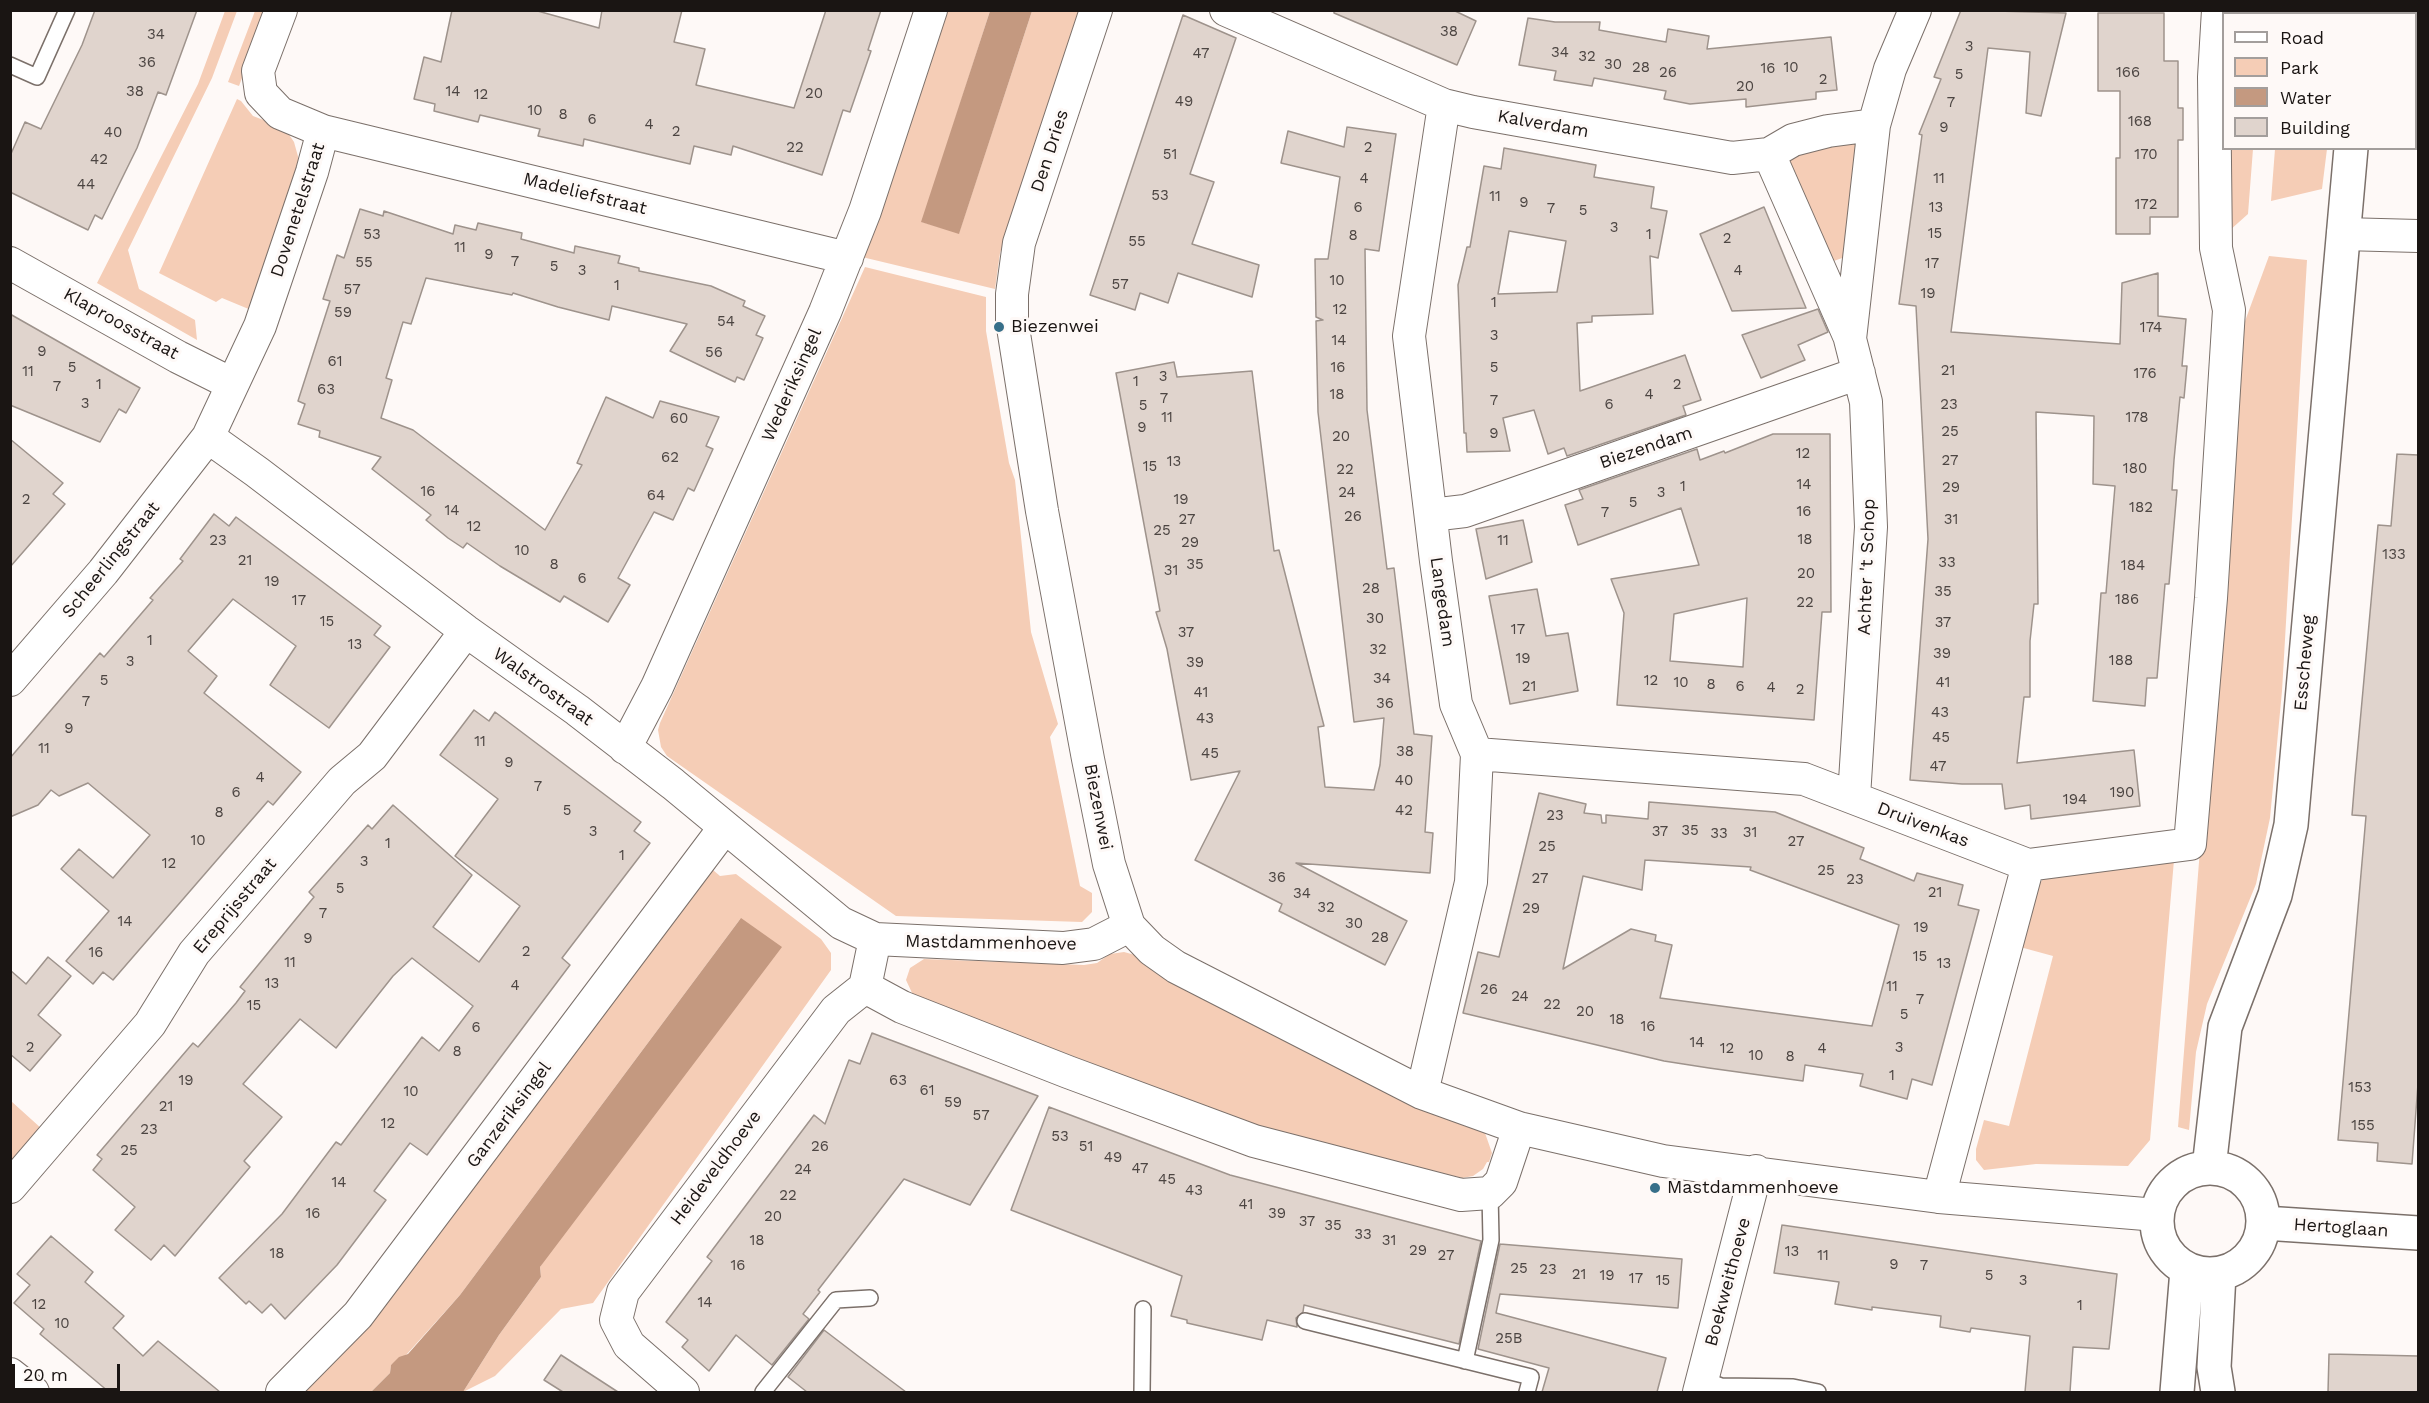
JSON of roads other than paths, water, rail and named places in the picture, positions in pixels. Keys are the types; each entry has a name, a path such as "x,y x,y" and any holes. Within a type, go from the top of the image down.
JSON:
{"street":[{"name":"Dovenetelstraat","path":"208,437 260,326 312,172 323,131 279,113 261,93 258,71 281,10"},
{"name":"Wederiksingel","path":"625,748 657,687 825,312 865,211 932,10"},
{"name":"Den Dries","path":"1012,294 1019,243 1096,10"},
{"name":"Kalverdam","path":"1226,10 1444,105 1732,158 1769,154 1793,140 1828,131 1874,125"},
{"name":"Achter 't Schop","path":"1850,339 1874,125 1890,69 1915,10"},
{"path":"1939,1197 2028,866 2190,844 2211,598 2229,310 2216,248 2214,77 2218,10"},
{"name":"Langedam","path":"1422,1093 1471,882 1477,754 1456,704 1408,336 1444,105"},
{"name":"Madeliefstraat","path":"323,131 847,258"},
{"name":"Esscheweg","path":"2209,1168 2225,1027 2275,896 2291,825 2351,150"},
{"name":"Achter 't Schop","path":"1769,154 1850,339 1866,402 1871,527 1854,798"},
{"path":"2343,234 2418,236"},
{"name":"Klaproosstraat","path":"10,262 178,357 232,384"},
{"name":"Biezenwei","path":"1012,294 1013,335 1042,511 1109,864 1130,926"},
{"name":"Biezendam","path":"1431,515 1465,511 1859,373"},
{"name":"Walstrostraat","path":"208,437 466,631 577,710 841,922 875,939"},
{"name":"Scheerlingstraat","path":"10,680 117,554 208,437"},
{"name":"Ereprijsstraat","path":"10,1186 150,1024 194,953 342,781 372,756 466,631"},
{"name":"Druivenkas","path":"1477,754 1804,779 2028,866"},
{"name":"Ganzeriksingel","path":"282,1392 358,1315 725,827"},
{"path":"1130,926 1152,950 1176,967 1422,1093 1519,1128 1663,1161 1939,1197 2157,1215"},
{"name":"Mastdammenhoeve","path":"875,939 1062,948 1094,944 1130,926"},
{"path":"875,939 865,987 924,1016 1254,1141 1461,1195 1490,1193 1501,1182 1519,1128"},
{"name":"Heideveldhoeve","path":"683,1392 629,1345 616,1320 622,1292 836,1010 865,987"},
{"path":"2209,1168 2230,1172 2248,1184 2260,1202 2264,1222 2258,1247 2241,1265 2203,1272 2170,1257 2159,1237 2157,1215 2160,1200 2180,1177 2194,1170 2209,1168"},
{"name":"Boekweithoeve","path":"1701,1386 1756,1172"},
{"name":"Hertoglaan","path":"2264,1222 2418,1233"},
{"path":"2178,1392 2203,1272"},
{"path":"2203,1272 2218,1392"},
{"path":"10,1374 33,1392"}],"lane":[{"path":"10,64 38,77 67,10"},
{"path":"1465,1361 1491,1240 1490,1193"},
{"path":"763,1392 836,1300 870,1298"},
{"path":"1142,1392 1143,1309"},
{"path":"1305,1321 1531,1377 1527,1392"},
{"path":"1701,1386 1793,1387 1818,1392"}],"water":[{"path":"990,11 1032,11 959,234 921,222"},
{"path":"741,918 782,947 540,1267 541,1277 499,1335 463,1392 371,1392 390,1373 391,1365 399,1357 408,1354 460,1295"}],"place":[{"name":"Biezenwei","path":"999,327"},
{"name":"Mastdammenhoeve","path":"1655,1188"}]}
